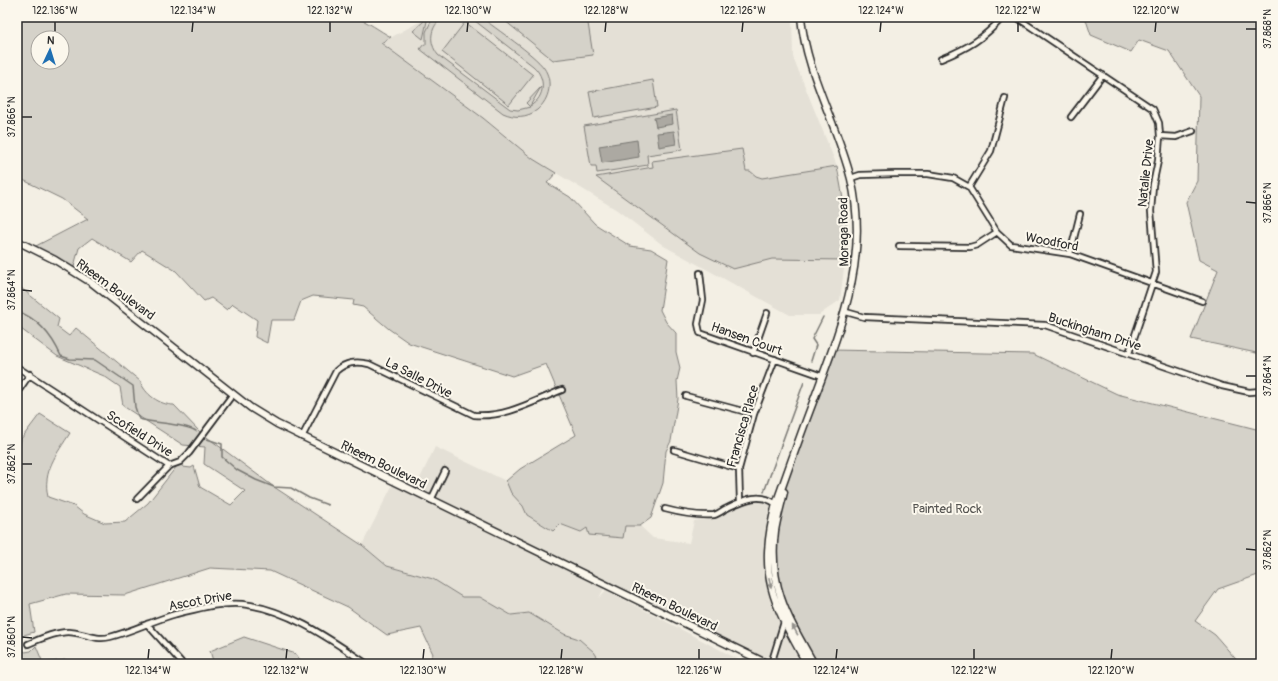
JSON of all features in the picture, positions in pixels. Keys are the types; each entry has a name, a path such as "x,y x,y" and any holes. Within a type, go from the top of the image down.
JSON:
{"main road":[{"name":"Moraga Road","path":"801,17 806,53 851,178 855,200 857,251 846,312 789,467 769,530 768,575 772,593 784,622 807,664"},
{"name":"Rheem Boulevard","path":"17,241 55,260 92,283 251,408 277,424 768,664"},
{"name":"Moraga Road","path":"789,467 775,531 774,574 786,614 814,664"}],"street":[{"path":"940,59 963,50 978,41 988,34 1003,17"},
{"name":"Natalie Drive","path":"1016,17 1153,109 1158,123 1160,136 1158,160 1152,191 1151,211 1156,272 1129,354"},
{"path":"1071,117 1103,75"},
{"path":"851,178 872,174 928,174 953,178 969,187 991,151 1005,98"},
{"path":"1160,136 1176,137 1193,131"},
{"name":"Woodford","path":"969,187 997,232 1011,244 1070,254 1202,301"},
{"path":"1070,254 1080,214"},
{"path":"899,246 970,247 987,240 997,232"},
{"name":"Hansen Court","path":"700,273 703,300 698,324 700,332 753,353 775,359 822,376"},
{"name":"Buckingham Drive","path":"846,312 864,317 1024,322 1045,325 1222,386 1249,392 1261,391"},
{"path":"753,353 767,313"},
{"name":"Francisca Place","path":"740,502 739,469 754,414 775,359"},
{"name":"La Salle Drive","path":"302,437 336,371 343,364 352,362 369,364 474,415 488,416 504,413 562,390"},
{"name":"Scofield Drive","path":"17,367 30,374 169,466 180,462 189,453 233,394"},
{"path":"17,393 30,374"},
{"path":"686,396 754,414"},
{"path":"674,450 739,469"},
{"path":"137,499 169,466"},
{"path":"431,500 445,471"},
{"path":"665,509 678,513 716,515 740,502 756,497 771,500 776,504"},
{"name":"Ascot Drive","path":"28,644 46,637 69,632 88,637 109,637 175,614 226,604 259,607 307,626 333,640 367,664"},
{"path":"771,664 784,622"},
{"path":"147,624 181,662"}],"shaded area":[{"path":"428,17 792,17 793,57 837,166 846,213 848,237 840,300 819,315 790,315 664,246 617,210 533,159 491,124 381,43"},
{"path":"672,115 673,124 656,127 654,118"},
{"path":"674,131 676,144 659,147 657,133"},
{"path":"637,140 639,157 602,163 599,146"},
{"path":"435,447 506,481 511,493 523,506 527,515 553,531 560,524 581,532 587,527 622,538 624,526 640,526 653,538 689,543 694,521 716,515 750,498 771,501 781,508 813,664 768,664 606,584 599,598 606,590 747,664 607,664 598,658 594,652 579,639 564,634 529,613 511,615 480,597 462,597 433,579 387,566 362,545 394,482 414,491"}],"green space":[{"path":"350,16 364,21 391,37 381,43 483,118 533,159 556,173 547,183 570,197 595,224 630,246 651,249 668,259 660,310 666,322 676,333 676,352 680,368 677,381 678,399 671,441 666,451 663,483 651,518 640,526 625,526 623,538 589,535 587,528 581,532 560,524 553,531 527,515 523,506 511,493 506,481 520,469 576,435 546,364 512,376 409,343 389,329 363,307 353,305 354,300 313,296 301,301 294,320 271,320 267,343 255,337 257,320 233,304 227,310 211,298 204,301 176,271 142,250 131,262 92,238 79,248 73,270 32,248 88,219 62,199 17,177 17,17 324,18"},
{"path":"433,17 443,17 435,25 432,35 433,45 438,55 510,109 518,110 530,107 526,103 541,87 530,106 539,98 542,87 540,76 533,66 470,17 481,17 524,49 539,62 547,73 549,78 549,90 545,101 537,110 529,115 512,116 503,113 420,49 424,44 426,45 426,32"},
{"path":"504,17 587,17 593,55 553,60 504,20"},
{"path":"1085,17 1261,17 1261,354 1191,339 1218,270 1199,260 1186,202 1197,181 1199,96 1169,51 1139,40 1131,52 1091,35"},
{"path":"425,20 427,21 423,39 413,31"},
{"path":"465,22 533,75 509,105 442,52"},
{"path":"653,80 657,107 594,118 589,92"},
{"path":"676,110 682,150 647,155 648,165 597,173 596,166 591,166 584,126"},
{"path":"742,149 746,171 750,171 756,176 762,178 837,166 846,224 846,260 772,259 733,269 700,253 596,177 653,167 652,161"},
{"path":"17,287 20,287 59,319 57,327 69,336 76,328 140,381 145,390 153,398 168,405 174,405 200,432 274,487 362,545 387,566 433,579 462,597 480,597 511,615 529,613 564,634 579,639 594,652 598,658 607,664 427,664 433,654 421,628 387,635 348,607 270,571 210,568 125,595 66,594 30,604 34,632 24,635 19,641 20,648 25,652 31,651 36,646 43,663 66,660 75,664 17,664 17,454 19,453 21,439 40,414 70,433 52,463 49,471 47,479 48,497 74,506 84,514 105,523 125,522 148,503 180,462 183,467 191,468 194,466 200,487 231,505 245,491 204,464 205,447 183,445 123,406 120,387 104,376 57,356 17,326"},
{"name":"Painted Rock","path":"832,350 1033,354 1117,394 1260,430 1261,424 1261,578 1258,575 1218,589 1195,621 1215,635 1240,664 813,664 778,591 775,531 789,467"},
{"path":"244,637 296,654 303,664 214,664 210,651"}],"waterway":[{"path":"17,311 25,314 44,329 61,356 70,359 95,360 133,386 135,407 139,419 184,426 196,431"},
{"path":"811,361 816,345 812,339 823,317"},
{"path":"764,492 804,382"},
{"path":"207,439 222,444 222,457 237,470 274,487 291,488 309,498 328,505"}]}
